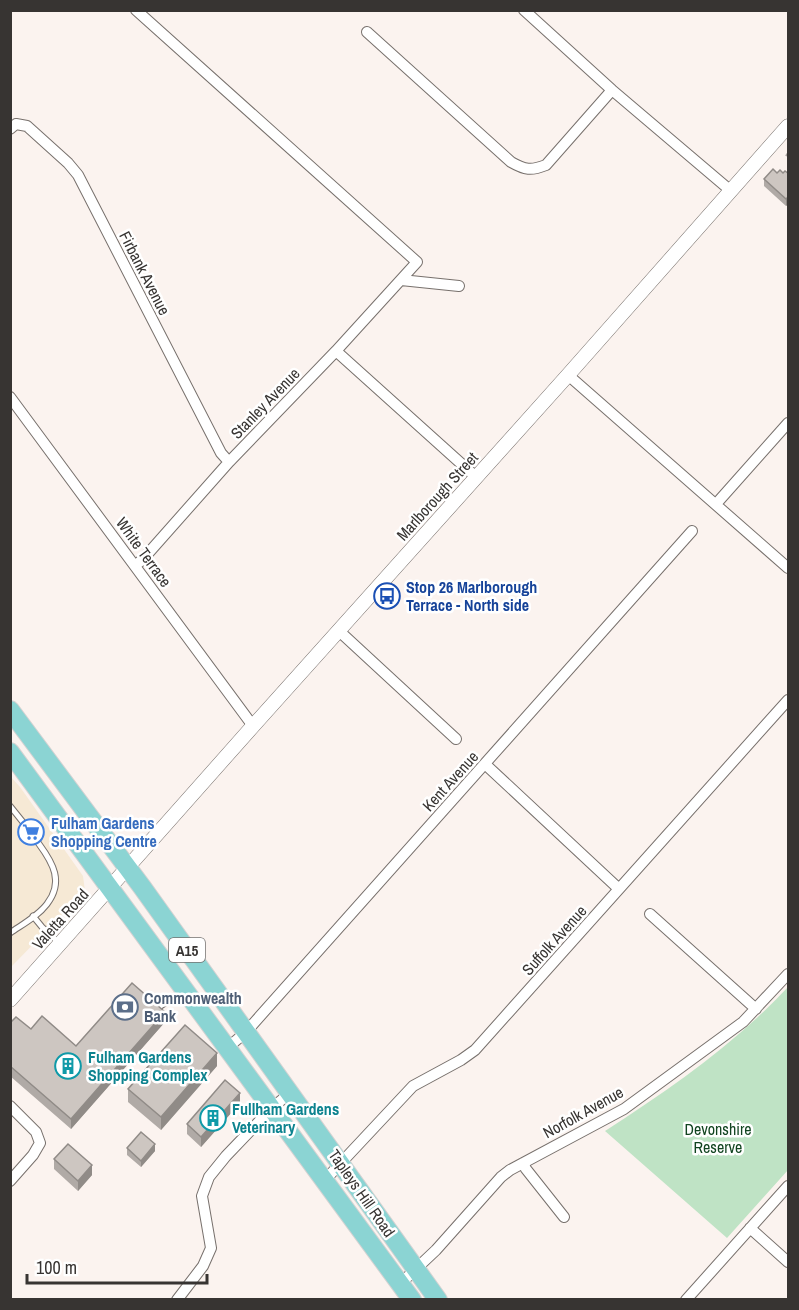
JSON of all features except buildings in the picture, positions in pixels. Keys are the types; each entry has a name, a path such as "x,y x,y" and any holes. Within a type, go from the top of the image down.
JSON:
{"main road":[{"name":"Tapleys Hill Road","path":"10,710 128,868 438,1299"},
{"name":"Tapleys Hill Road","path":"10,752 412,1299"}],"street":[{"name":"Stanley Avenue","path":"135,566 229,462 336,351 417,262 136,10"},
{"path":"524,10 612,90 731,191"},
{"path":"367,32 511,162 522,168 535,170 546,165 612,90"},
{"name":"Firbank Avenue","path":"10,129 16,124 27,126 78,175 221,453 229,462"},
{"name":"Marlborough Street","path":"110,888 731,191 786,135"},
{"path":"401,280 459,286"},
{"path":"336,351 476,477"},
{"path":"568,375 789,568"},
{"name":"White Terrace","path":"10,397 15,411 135,566 253,726"},
{"path":"716,504 789,423"},
{"name":"Kent Avenue","path":"227,1048 245,1033 693,531"},
{"path":"338,630 456,739"},
{"name":"Suffolk Avenue","path":"325,1180 413,1086 475,1050 789,699"},
{"path":"485,764 620,889"},
{"name":"Valetta Road","path":"10,1000 110,888"},
{"path":"650,914 756,1009"},
{"name":"Norfolk Avenue","path":"400,1284 436,1250 501,1177 624,1109 742,1022 789,974"},
{"path":"177,1299 203,1266 212,1248 202,1196 209,1178 226,1156 272,1108 290,1093"},
{"path":"10,1106 36,1132 40,1143 33,1155 10,1181"},
{"path":"523,1163 564,1217"},
{"path":"686,1299 789,1186"},
{"path":"750,1228 789,1262"}],"lane":[{"path":"10,806 50,860 56,874 55,889 43,908 10,933"},
{"path":"33,916 60,944"},
{"path":"159,1007 185,989"}],"shaded area":[{"name":"Fulham Gardens Shopping Centre","path":"10,776 83,876 85,891 11,967"}],"green space":[{"name":"Devonshire Reserve","path":"788,987 788,1170 727,1238 605,1131 654,1099 724,1047"}],"place":[{"name":"Stop 26 Marlborough Terrace - North side","path":"387,596"},
{"name":"Fulham Gardens Shopping Centre","path":"31,832"},
{"name":"Commonwealth Bank","path":"125,1007"},
{"name":"Fulham Gardens Shopping Complex","path":"68,1066"},
{"name":"Fullham Gardens Veterinary","path":"213,1118"}]}
